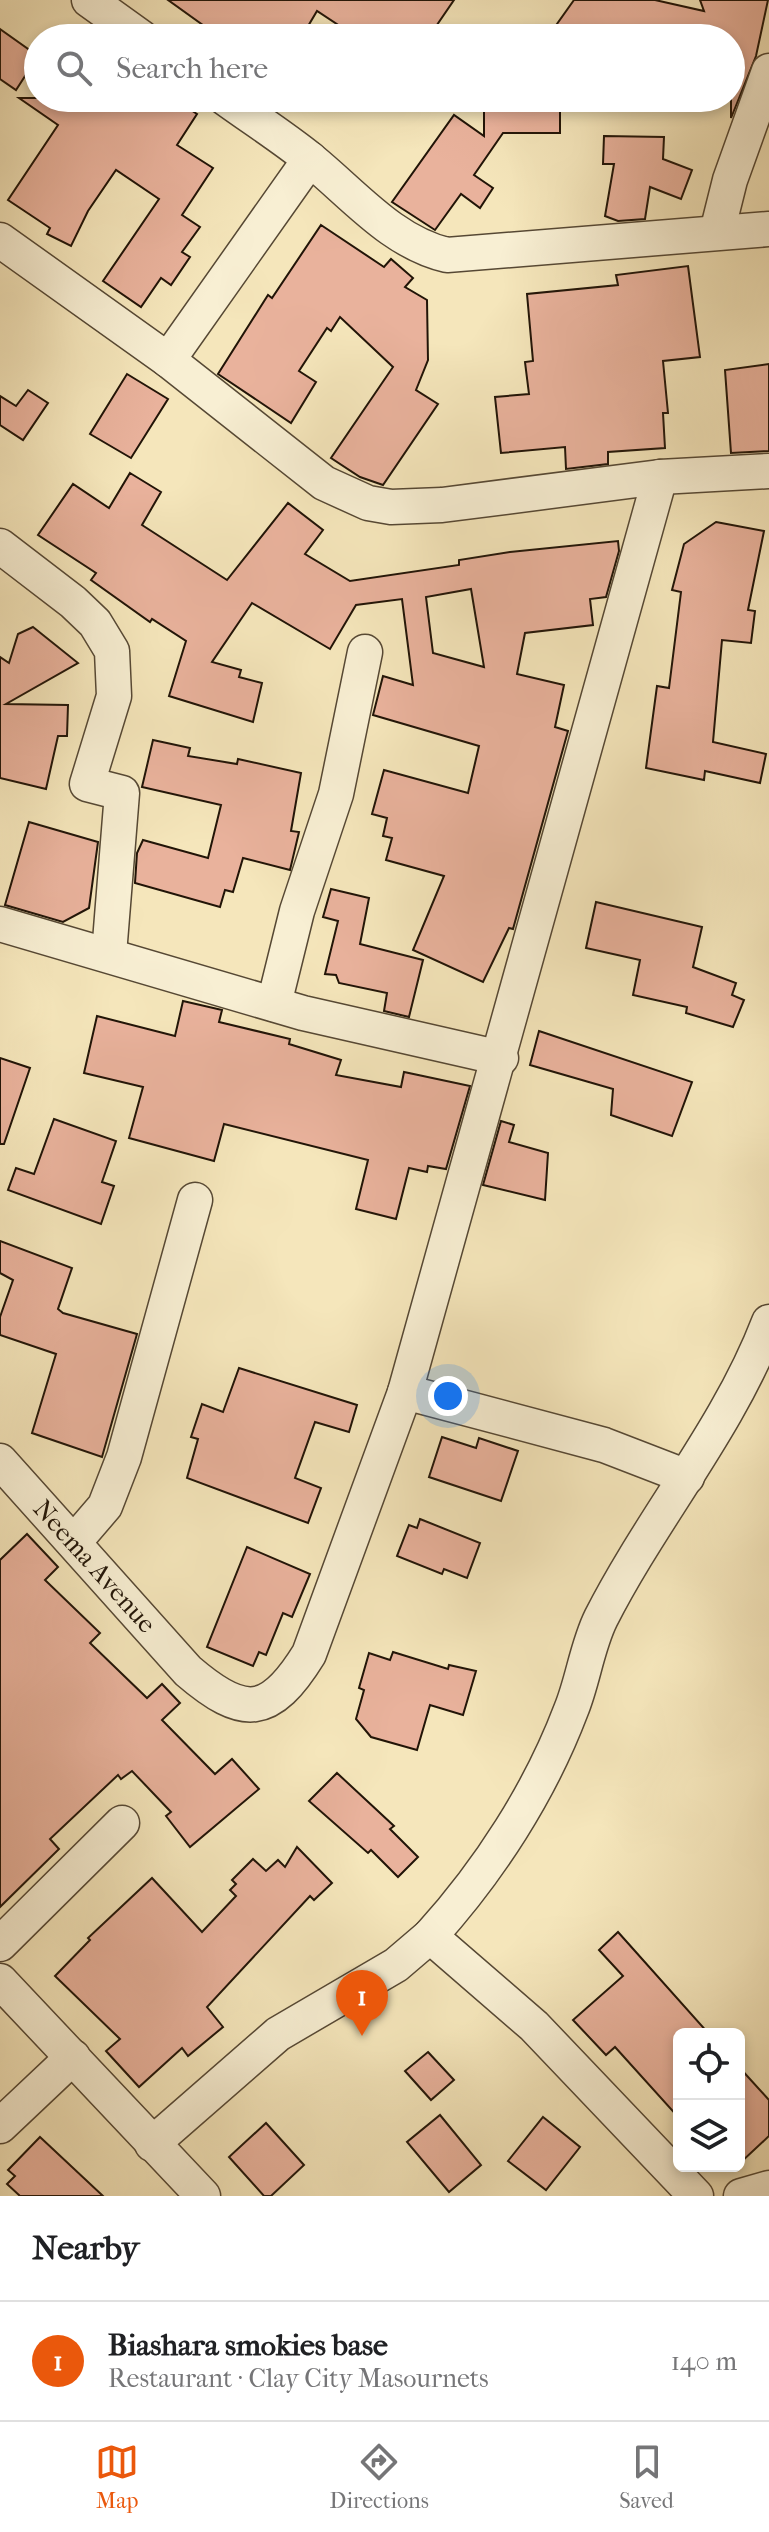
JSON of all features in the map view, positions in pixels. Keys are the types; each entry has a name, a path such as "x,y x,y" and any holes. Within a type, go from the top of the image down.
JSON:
{"street":[{"path":"89,0 122,24"},
{"path":"717,232 730,180 769,71"},
{"path":"245,112 310,159 375,216 409,241 421,249 447,255 769,229"},
{"path":"168,360 310,159"},
{"path":"0,240 168,360 324,483 368,503 391,507 442,505 660,477 769,471"},
{"name":"Neema Avenue","path":"0,1461 75,1541 188,1671 214,1693 245,1705 265,1704 289,1686 309,1654 405,1392 501,1058 660,477"},
{"path":"0,546 73,602 95,623 112,651 114,696 87,784 122,793 109,954"},
{"path":"274,1004 297,911 336,794 365,652"},
{"path":"0,924 274,1004 501,1058"},
{"path":"75,1541 105,1506 124,1457 195,1200"},
{"path":"152,2144 278,2034 396,1965 430,1936 461,1902 503,1841 555,1749 599,1621 721,1424 769,1322"},
{"path":"405,1392 604,1445 687,1477"},
{"path":"0,1944 122,1823"},
{"path":"430,1936 534,2026 696,2196"},
{"path":"0,1981 203,2196"},
{"path":"0,2126 73,2057"},
{"path":"741,2196 769,2188"}],"building":[{"path":"168,0 454,0 438,24 337,24 317,11 309,24 201,24"},
{"path":"574,0 655,0 704,11 700,0 768,0 756,56 745,83 745,24 557,24"},
{"path":"0,29 24,46 24,78 16,90 0,79"},
{"path":"39,112 197,114 177,145 213,168 182,215 200,227 182,252 190,257 171,285 161,278 141,307 103,281 159,199 116,170 88,211 71,246 47,234 50,228 8,200 58,125"},
{"path":"484,112 560,112 560,133 503,133 474,175 493,188 480,208 461,194 435,230 392,202 454,115 484,136"},
{"path":"604,136 664,137 663,159 692,170 681,199 650,187 645,219 618,221 605,216 614,164 603,164"},
{"path":"321,225 384,267 391,259 413,278 405,287 427,300 428,360 416,390 438,404 383,485 360,477 331,458 393,367 340,317 331,331 327,328 299,371 316,382 291,423 218,374 268,295 272,298"},
{"path":"688,266 700,357 663,361 668,413 663,413 665,448 608,452 608,464 566,469 565,447 501,453 495,397 529,394 525,362 533,361 527,294 618,285 616,275"},
{"path":"769,364 769,451 731,453 725,370"},
{"path":"127,374 168,399 131,458 90,434"},
{"path":"28,390 48,403 23,440 0,425 0,396 16,406"},
{"path":"130,473 161,492 142,525 227,580 288,503 323,530 305,554 350,581 459,565 459,560 510,552 618,541 619,551 606,597 590,599 593,625 525,633 517,674 564,685 555,727 568,731 513,929 509,928 483,982 413,950 444,876 386,860 392,838 383,836 387,818 372,814 384,770 468,793 479,746 373,715 383,676 413,685 402,599 356,605 330,649 252,603 212,662 241,670 239,677 262,683 253,722 169,696 186,641 152,619 150,622 91,580 96,573 38,535 73,484 109,508","holes":["471,589 484,667 433,653 426,597"]},
{"path":"716,522 764,531 748,610 755,611 751,643 722,640 713,742 766,754 760,783 705,771 704,780 646,768 657,686 669,688 681,592 672,590 684,544"},
{"path":"33,627 78,663 6,704 68,705 67,736 58,736 46,789 0,778 0,657 9,663 18,634"},
{"path":"153,740 190,748 188,756 237,764 238,759 301,773 291,831 299,832 290,870 243,858 233,892 225,890 220,907 135,883 137,853 143,840 208,858 221,805 142,787"},
{"path":"29,822 98,842 89,908 63,922 5,905"},
{"path":"331,889 369,898 360,944 423,960 409,1017 384,1011 387,993 339,983 336,975 325,974 338,921 323,917"},
{"path":"596,902 702,927 693,967 736,983 732,995 744,1000 733,1027 686,1013 687,1007 633,995 640,960 586,948"},
{"path":"183,1001 222,1010 219,1022 290,1039 289,1044 341,1060 336,1075 401,1087 404,1072 470,1086 446,1169 428,1166 427,1172 409,1168 396,1219 356,1209 368,1160 224,1124 214,1161 129,1138 143,1087 84,1073 97,1016 175,1036"},
{"path":"539,1031 692,1082 672,1136 611,1115 613,1089 530,1065"},
{"path":"0,1058 30,1068 4,1144 0,1144"},
{"path":"54,1119 116,1141 102,1182 114,1186 101,1224 8,1190 16,1168 34,1174"},
{"path":"501,1121 514,1125 509,1142 548,1153 545,1200 483,1185"},
{"path":"0,1241 72,1268 58,1309 63,1313 137,1334 102,1457 32,1433 56,1354 0,1335 0,1317 13,1280 0,1273"},
{"path":"239,1368 357,1405 349,1432 315,1422 295,1478 321,1488 308,1523 187,1478 198,1439 191,1437 202,1404 223,1412"},
{"path":"442,1437 476,1448 479,1438 518,1451 501,1501 429,1477"},
{"path":"420,1519 480,1543 467,1578 444,1569 442,1574 397,1556 409,1525 417,1528"},
{"path":"27,1534 58,1567 45,1580 100,1633 90,1643 147,1698 162,1684 180,1703 162,1720 215,1774 232,1759 259,1789 190,1847 166,1816 171,1812 132,1771 121,1779 118,1775 50,1839 59,1849 0,1907 0,1560"},
{"path":"247,1547 310,1574 292,1617 283,1613 266,1655 259,1652 253,1666 207,1647"},
{"path":"393,1652 448,1669 449,1665 476,1671 463,1715 430,1705 417,1750 371,1737 356,1719 364,1690 359,1688 369,1653 390,1660"},
{"path":"337,1773 394,1826 390,1829 418,1857 398,1877 371,1850 368,1853 309,1801"},
{"path":"297,1847 332,1883 314,1900 310,1896 207,2007 223,2027 188,2056 182,2048 139,2087 106,2051 120,2039 55,1976 90,1940 88,1938 152,1878 202,1932 236,1896 230,1890 236,1884 232,1880 253,1859 266,1871 278,1860 285,1867"},
{"path":"618,1932 704,2028 673,2028 673,2111 615,2047 606,2055 573,2020 623,1976 599,1950"},
{"path":"428,2052 454,2080 431,2100 405,2071"},
{"path":"745,2074 769,2100 769,2136 745,2158"},
{"path":"440,2115 481,2165 449,2192 407,2142"},
{"path":"543,2117 580,2147 546,2190 508,2161"},
{"path":"266,2123 304,2165 271,2196 264,2196 229,2157"},
{"path":"40,2137 103,2196 20,2196 7,2184 15,2176 8,2170"}],"place":[{"name":"Biashara smokies base","path":"362,2036"}]}
